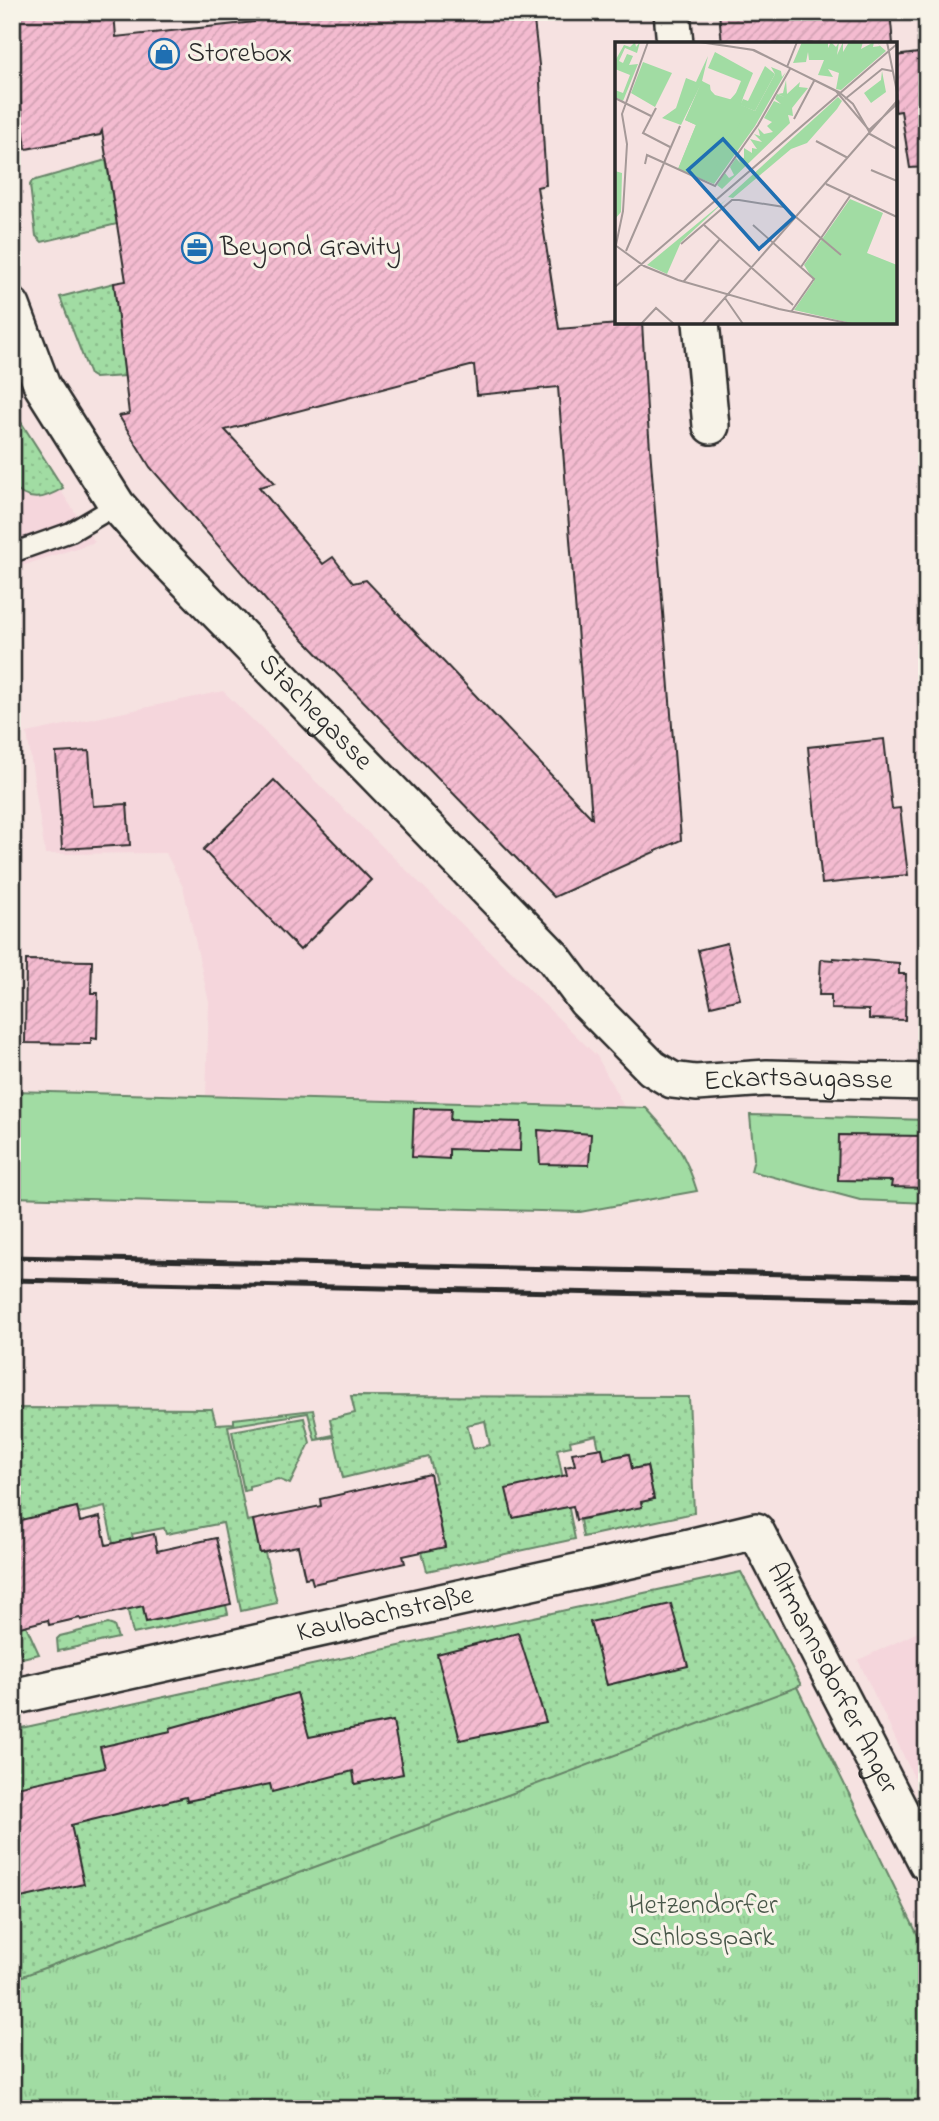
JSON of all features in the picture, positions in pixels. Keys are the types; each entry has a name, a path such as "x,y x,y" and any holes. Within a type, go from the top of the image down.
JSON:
{"street":[{"path":"672,12 675,42"},
{"name":"Stachegasse","path":"12,306 42,386 117,505 163,556 553,957 586,1001 652,1068 672,1080"},
{"path":"701,324 711,426"},
{"name":"Eckartsaugasse","path":"672,1080 695,1083 767,1078 927,1082"},
{"name":"Kaulbachstraße","path":"12,1697 756,1531"},
{"name":"Altmannsdorfer Anger","path":"756,1531 927,1863"}],"lane":[{"path":"12,554 71,532 117,505"}],"shaded area":[{"path":"12,418 95,542 12,569"},
{"path":"223,691 597,1056 624,1107 206,1096 209,1002 183,887 166,853 45,854 27,733"},
{"path":"927,1628 927,1805 858,1660"}],"green space":[{"path":"106,160 117,224 42,242 36,236 30,185 32,181"},
{"path":"114,283 125,376 95,378 90,375 60,297"},
{"path":"12,408 63,488 50,495 30,497 12,485"},
{"path":"12,1091 646,1108 677,1146 697,1191 580,1212 12,1197"},
{"path":"750,1115 927,1120 927,1203 860,1200 751,1171 754,1159"},
{"path":"351,1396 689,1397 694,1513 583,1537 580,1520 641,1507 641,1502 654,1499 647,1466 632,1469 628,1454 604,1459 596,1435 570,1441 571,1446 557,1449 575,1539 427,1571 422,1552 445,1546 432,1484 436,1482 429,1457 343,1478 334,1437 315,1440 308,1413 228,1426 247,1521 253,1520 260,1553 265,1553 277,1603 241,1611 223,1523 166,1534 164,1528 132,1534 136,1555 132,1556 146,1622 226,1605 228,1614 133,1634 105,1507 79,1513 77,1507 40,1515 12,1529 12,1408 212,1409 216,1424 234,1423 234,1419 313,1410 319,1438 333,1435 330,1419 355,1413","holes":["485,1421 490,1445 473,1449 467,1425"]},
{"path":"304,1418 310,1443 290,1484 278,1479 249,1486 249,1490 244,1491 232,1431"},
{"path":"741,1572 801,1685 12,2041 12,1730"},
{"path":"12,1617 23,1619 39,1654 22,1658"},
{"path":"108,1624 114,1626 118,1638 58,1651 57,1639 60,1636"},
{"name":"Hetzendorfer Schlosspark","path":"797,1687 927,1954 927,2109 12,2109 12,1980"}],"building":[{"path":"12,12 114,12 116,37 254,22 253,12 480,12 481,19 533,12 546,185 537,187 559,329 642,324 681,840 554,897 269,604 150,467 119,416 129,414 114,283 126,281 102,131 100,135 26,149","holes":["474,365 477,395 558,387 592,818 366,580 353,583 333,557 323,564 259,487 275,483 225,430"]},
{"path":"719,12 890,12 893,42 722,42"},
{"path":"927,52 927,167 910,168 901,111 897,112 897,56"},
{"path":"884,739 892,809 900,808 908,875 822,884 808,747"},
{"path":"89,751 93,806 127,804 130,845 62,849 56,753"},
{"path":"274,780 371,880 300,950 203,850"},
{"path":"727,943 740,999 711,1006 698,950"},
{"path":"821,959 899,963 899,974 906,974 905,1020 869,1019 869,1010 831,1009 831,995 819,995"},
{"path":"26,960 92,961 91,993 98,993 97,1039 91,1038 91,1044 25,1043"},
{"path":"414,1108 451,1109 450,1120 521,1122 520,1151 449,1149 449,1159 412,1157"},
{"path":"538,1130 591,1134 589,1165 540,1164"},
{"path":"839,1135 927,1136 927,1188 891,1187 892,1181 838,1180"},
{"path":"602,1448 604,1459 629,1454 632,1469 647,1466 654,1499 641,1502 642,1507 576,1520 573,1506 513,1518 506,1489 567,1475 565,1467 575,1465 572,1453"},
{"path":"430,1474 445,1547 403,1556 405,1563 313,1584 311,1577 305,1578 298,1546 260,1553 253,1520 321,1506 320,1499"},
{"path":"77,1507 80,1522 100,1517 106,1545 154,1534 157,1551 216,1538 231,1604 146,1622 143,1606 81,1620 80,1618 49,1625 48,1620 12,1629 12,1522"},
{"path":"671,1604 688,1666 607,1685 590,1622"},
{"path":"518,1633 546,1722 460,1740 437,1654"},
{"path":"297,1693 309,1737 393,1721 403,1774 355,1784 353,1771 272,1792 270,1784 187,1801 186,1797 71,1825 84,1884 12,1900 12,1788 105,1768 100,1747 171,1731 170,1728"}],"railway":[{"path":"12,1257 927,1277"},
{"path":"12,1280 927,1300"}],"place":[{"name":"Storebox","path":"164,54"},
{"name":"Beyond Gravity","path":"197,248"}]}
